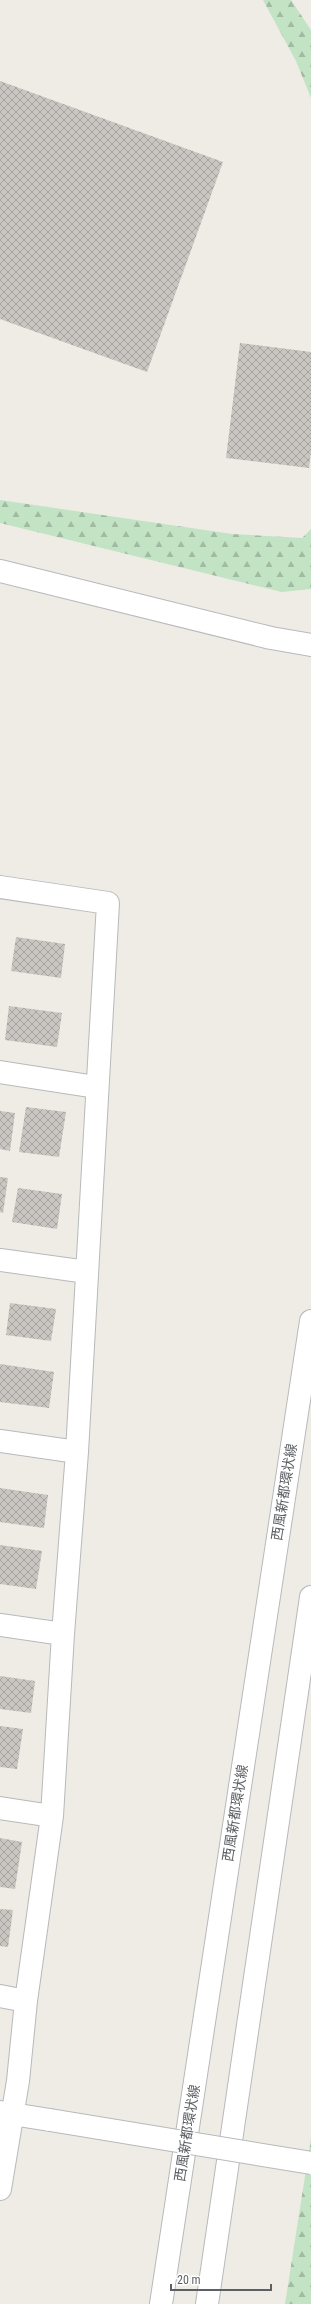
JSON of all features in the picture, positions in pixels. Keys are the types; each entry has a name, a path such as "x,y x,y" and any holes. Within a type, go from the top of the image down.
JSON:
{"street":[{"path":"0,571 271,638 311,645"},
{"path":"0,887 108,903 96,1087 77,1452 62,1634 52,1816 26,2001 18,2081 6,2113 0,2189"},
{"path":"0,1072 96,1087"},
{"path":"0,1260 87,1272"},
{"name":"西風新都環状線","path":"162,2304 311,1321"},
{"path":"0,1442 77,1452"},
{"path":"207,2304 311,1597"},
{"path":"0,1625 62,1634"},
{"path":"0,1808 52,1816"},
{"path":"0,1996 26,2001"},
{"path":"6,2113 311,2163"}],"green space":[{"path":"263,0 291,0 311,30 311,98 296,61"},
{"path":"0,500 232,534 302,538 311,529 311,589 282,592 0,523"},
{"path":"311,2138 311,2304 285,2304"}],"building":[{"path":"0,81 223,162 147,372 0,319"},
{"path":"240,343 311,352 311,452 309,468 226,458"},
{"path":"16,937 65,944 61,978 11,971"},
{"path":"9,1006 62,1013 57,1047 5,1040"},
{"path":"26,1107 66,1112 59,1157 19,1152"},
{"path":"0,1111 15,1113 10,1151 0,1149"},
{"path":"0,1177 8,1178 3,1213 0,1212"},
{"path":"18,1188 62,1194 57,1229 12,1222"},
{"path":"10,1303 56,1309 51,1341 6,1335"},
{"path":"0,1364 54,1372 49,1408 0,1402"},
{"path":"0,1488 48,1495 44,1528 0,1522"},
{"path":"0,1545 42,1551 36,1589 0,1584"},
{"path":"0,1676 35,1681 31,1713 0,1709"},
{"path":"0,1726 23,1729 17,1769 0,1767"},
{"path":"0,1838 22,1842 15,1889 0,1887"},
{"path":"0,1909 13,1910 8,1947 0,1946"}]}
